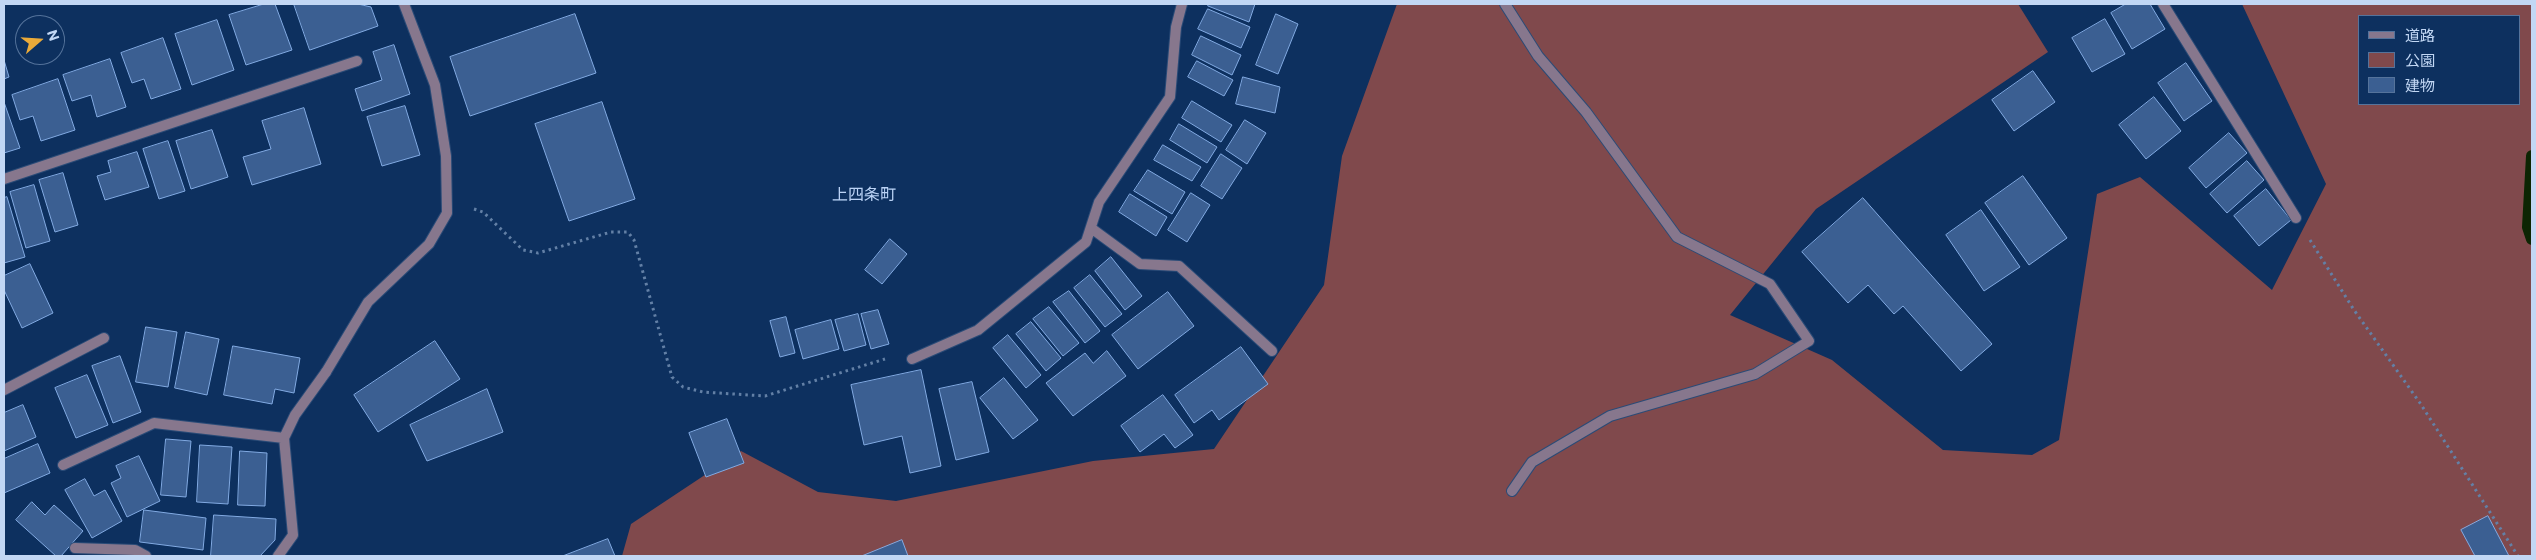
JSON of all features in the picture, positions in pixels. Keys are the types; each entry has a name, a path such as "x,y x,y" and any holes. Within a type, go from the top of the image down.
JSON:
{"street":[{"path":"278,556 293,535 284,438 295,415 326,372 368,302 429,244 447,213 446,156 435,85 404,4"},
{"path":"912,358 978,330 1086,242 1099,202 1170,97 1176,27 1182,4"},
{"path":"1505,4 1538,56 1586,112 1678,237 1770,284 1809,340 1755,374 1610,416 1532,462 1512,491"},
{"path":"2163,4 2296,218"},
{"path":"4,179 357,61"},
{"path":"1091,228 1140,264 1178,266 1272,351"},
{"path":"4,390 104,338"},
{"path":"63,465 154,423 284,438"},
{"path":"75,548 135,550 146,556"}],"path":[{"path":"447,202 484,212 523,250 538,253 611,232 628,232 634,240 672,377 683,387 703,392 765,396 895,356 912,358"},
{"path":"2296,218 2354,310 2420,403 2518,556"}],"green space":[{"path":"1397,4 2018,4 2048,52 1816,209 1730,315 1832,360 1943,450 2032,455 2059,440 2097,194 2140,177 2272,290 2326,184 2242,4 2532,4 2532,556 622,556 631,524 741,451 818,492 896,501 1093,461 1214,449 1324,285 1342,156"}],"building":[{"path":"264,4 275,4 292,50 246,65 229,15"},
{"path":"294,4 358,4 371,7 378,26 310,50"},
{"path":"1209,4 1255,4 1249,22 1208,6"},
{"path":"2126,4 2150,4 2165,29 2132,49 2111,13"},
{"path":"1208,9 1250,27 1241,48 1198,29"},
{"path":"575,14 596,73 470,116 450,57"},
{"path":"1276,14 1298,24 1278,74 1256,65"},
{"path":"2105,19 2125,54 2092,72 2072,38"},
{"path":"217,20 234,70 192,85 175,34"},
{"path":"1201,36 1241,55 1232,75 1192,55"},
{"path":"163,38 181,89 151,99 144,79 132,83 121,53"},
{"path":"394,45 410,94 362,111 355,89 382,80 373,52"},
{"path":"110,59 126,107 97,117 91,95 72,101 63,75"},
{"path":"4,60 9,77 4,79"},
{"path":"1197,61 1233,80 1224,96 1188,77"},
{"path":"2186,63 2212,101 2184,121 2158,83"},
{"path":"2033,71 2055,102 2014,131 1992,100"},
{"path":"1243,77 1280,87 1275,113 1236,104"},
{"path":"58,79 75,130 41,141 33,116 20,120 12,95"},
{"path":"2154,97 2181,131 2146,159 2119,125"},
{"path":"1192,101 1232,125 1221,142 1182,118"},
{"path":"4,102 20,148 4,153"},
{"path":"602,102 635,199 569,221 535,124"},
{"path":"405,106 420,155 382,166 367,117"},
{"path":"304,108 321,164 252,185 243,157 271,149 262,121"},
{"path":"1245,120 1266,133 1247,164 1226,150"},
{"path":"1179,124 1217,147 1207,163 1170,140"},
{"path":"212,130 228,177 191,189 176,141"},
{"path":"2229,133 2247,153 2206,188 2189,168"},
{"path":"168,141 185,191 159,199 143,149"},
{"path":"1163,145 1201,167 1192,181 1154,160"},
{"path":"137,152 149,187 105,200 97,176 111,172 108,161"},
{"path":"1221,154 1242,168 1222,199 1201,186"},
{"path":"2247,161 2264,180 2227,213 2210,194"},
{"path":"1148,170 1185,192 1172,214 1134,191"},
{"path":"63,173 78,225 55,232 39,180"},
{"path":"2023,176 2067,238 2029,265 1985,203"},
{"path":"34,185 50,241 26,248 10,192"},
{"path":"2266,189 2291,220 2259,246 2234,216"},
{"path":"1191,193 1210,205 1187,242 1168,230"},
{"path":"1130,194 1167,217 1156,236 1119,212"},
{"path":"7,197 25,257 4,263 4,198"},
{"path":"1863,198 1992,344 1961,371 1903,306 1894,314 1868,285 1848,303 1802,252"},
{"path":"1981,210 2020,267 1984,291 1946,235"},
{"path":"890,239 907,254 882,284 865,270"},
{"path":"1111,257 1142,296 1125,310 1095,271"},
{"path":"30,264 53,313 22,328 4,290 4,276"},
{"path":"1090,275 1122,314 1105,327 1074,288"},
{"path":"1069,291 1100,331 1085,343 1053,302"},
{"path":"1168,292 1194,326 1138,369 1112,335"},
{"path":"1049,307 1079,343 1063,356 1033,319"},
{"path":"878,310 889,344 871,349 861,314"},
{"path":"858,314 866,345 844,351 835,320"},
{"path":"786,317 795,353 780,357 770,321"},
{"path":"831,320 839,349 803,359 795,330"},
{"path":"1031,322 1061,358 1046,371 1016,334"},
{"path":"146,327 177,332 168,387 136,382"},
{"path":"186,332 219,339 207,395 175,388"},
{"path":"1008,335 1041,375 1026,388 993,348"},
{"path":"435,341 460,379 378,432 354,395"},
{"path":"233,346 300,358 294,393 275,389 272,404 224,395"},
{"path":"1241,347 1268,384 1219,420 1212,410 1194,423 1175,395"},
{"path":"1107,351 1126,376 1073,416 1046,383 1085,353 1093,363"},
{"path":"120,356 141,412 113,423 92,366"},
{"path":"921,370 941,466 910,473 902,436 864,445 851,385"},
{"path":"87,375 108,425 76,438 55,388"},
{"path":"1004,378 1038,420 1013,439 980,398"},
{"path":"972,382 989,452 956,460 939,389"},
{"path":"487,389 503,432 427,461 410,425"},
{"path":"1163,395 1193,435 1175,448 1164,434 1140,452 1121,426"},
{"path":"23,405 36,437 4,451 4,413"},
{"path":"727,419 744,463 706,477 689,433"},
{"path":"166,439 191,441 186,497 161,495"},
{"path":"38,444 50,473 4,493 4,459"},
{"path":"200,445 232,447 228,504 197,502"},
{"path":"240,451 267,453 265,506 238,505"},
{"path":"139,456 160,501 127,517 111,483 121,478 116,466"},
{"path":"85,479 94,496 105,490 122,521 92,538 65,490"},
{"path":"32,502 45,515 54,505 83,531 61,556 56,556 16,520"},
{"path":"144,510 206,518 203,550 140,542"},
{"path":"214,515 276,519 275,540 260,556 211,556"},
{"path":"2488,516 2509,556 2475,556 2461,530"},
{"path":"608,539 615,556 563,556"},
{"path":"902,540 908,556 862,556"}],"waterway":[{"path":"2532,156 2528,227 2532,239"}],"district":[{"name":"上四条町","path":"864,195"}]}
